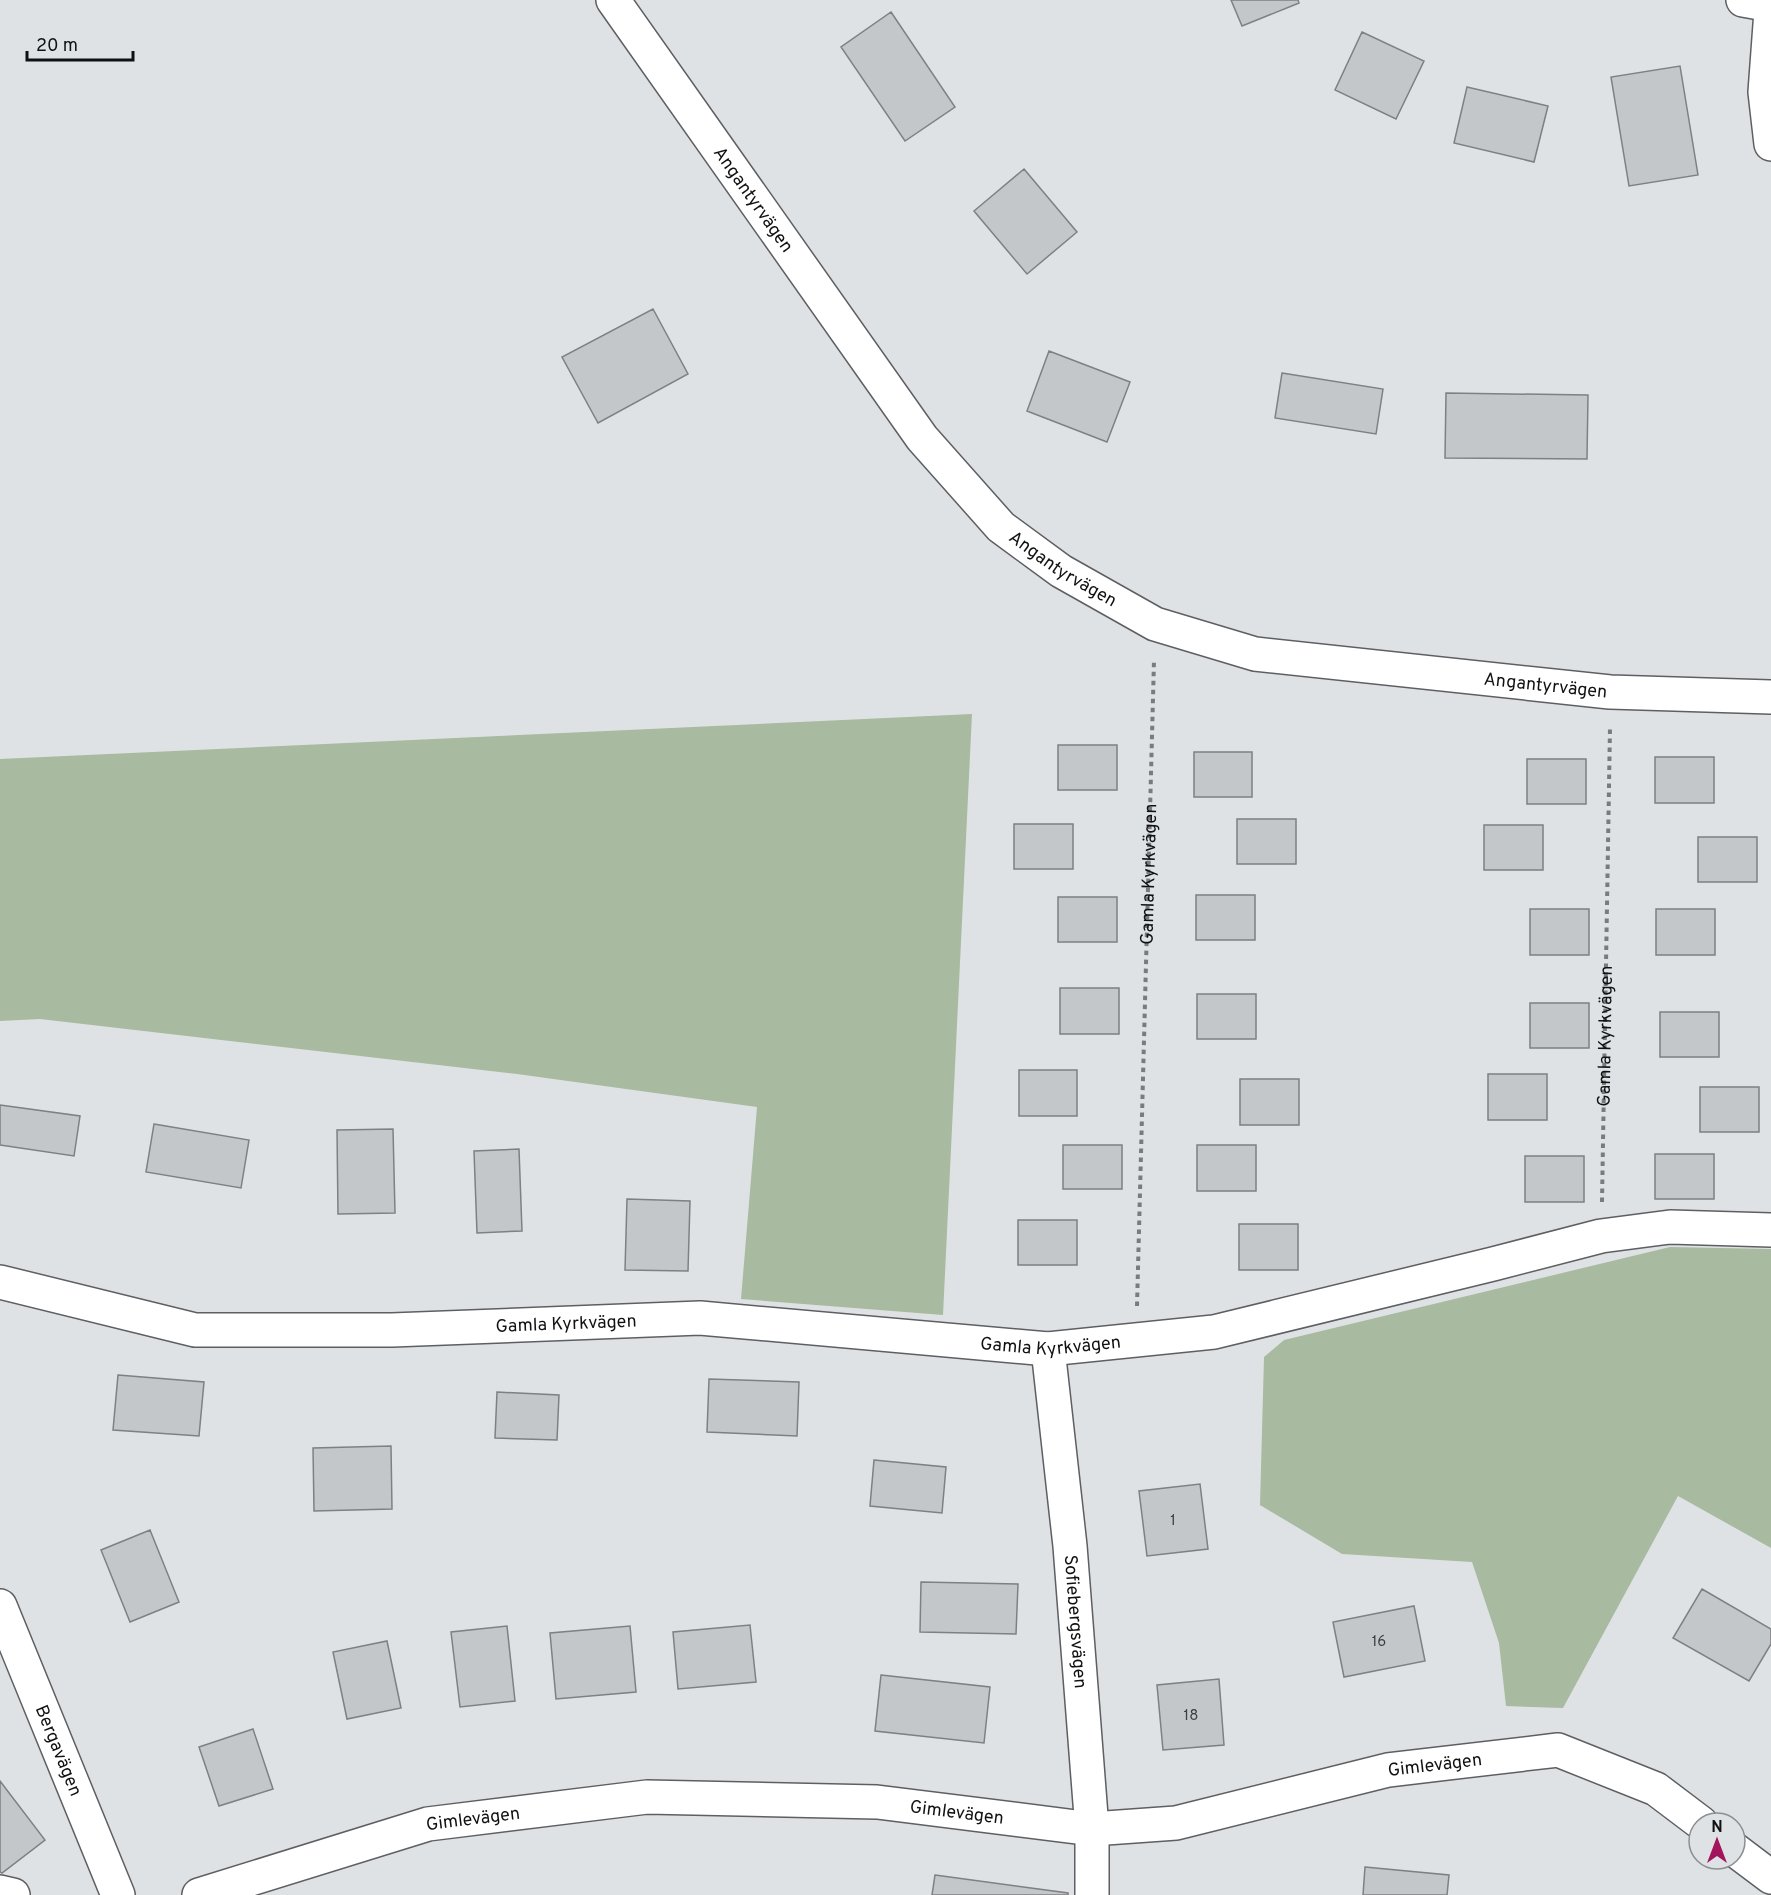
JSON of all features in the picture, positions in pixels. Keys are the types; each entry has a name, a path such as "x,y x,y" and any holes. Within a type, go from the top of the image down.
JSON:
{"street":[{"name":"Angantyrvägen","path":"612,0 930,447 1001,527 1061,571 1155,624 1255,654 1610,692 1771,697"},
{"path":"1743,0 1771,5"},
{"path":"1771,11 1765,92 1771,144"},
{"name":"Gamla Kyrkvägen","path":"0,1282 195,1330 392,1330 699,1318 1048,1349 1214,1332 1601,1236 1670,1227 1771,1230"},
{"name":"Sofiebergsvägen","path":"1048,1349 1070,1546 1092,1829 1092,1895"},
{"name":"Bergavägen","path":"0,1606 118,1895"},
{"name":"Gimlevägen","path":"199,1895 428,1824 647,1797 877,1802 1092,1829 1176,1823 1388,1770 1558,1750 1656,1789 1687,1812"},
{"path":"1747,1859 1771,1877"},
{"path":"0,1892 13,1895"}],"path":[{"name":"Gamla Kyrkvägen","path":"1136,1340 1155,624"},
{"name":"Gamla Kyrkvägen","path":"1601,1236 1610,692"}],"green space":[{"path":"972,714 943,1315 741,1299 757,1107 517,1074 40,1019 0,1021 0,759"},
{"path":"1670,1247 1771,1249 1771,1548 1678,1496 1563,1708 1506,1706 1499,1643 1472,1562 1342,1554 1260,1505 1264,1357 1284,1340"}],"building":[{"path":"1231,0 1298,0 1299,3 1242,26"},
{"path":"891,12 955,107 905,141 841,47"},
{"path":"1362,32 1424,61 1396,119 1335,90"},
{"path":"1680,66 1698,175 1629,186 1611,77"},
{"path":"1467,87 1548,106 1534,162 1454,143"},
{"path":"1024,169 1077,232 1027,274 974,211"},
{"path":"653,309 688,374 598,423 562,357"},
{"path":"1049,351 1130,382 1107,442 1027,411"},
{"path":"1282,373 1383,389 1376,434 1275,418"},
{"path":"1446,393 1588,395 1587,459 1445,458"},
{"path":"1058,745 1117,745 1117,790 1058,790"},
{"path":"1194,752 1252,752 1252,797 1194,797"},
{"path":"1655,757 1714,757 1714,803 1655,803"},
{"path":"1527,759 1586,759 1586,804 1527,804"},
{"path":"1237,819 1296,819 1296,864 1237,864"},
{"path":"1014,824 1073,824 1073,869 1014,869"},
{"path":"1484,825 1543,825 1543,870 1484,870"},
{"path":"1698,837 1757,837 1757,882 1698,882"},
{"path":"1196,895 1255,895 1255,940 1196,940"},
{"path":"1058,897 1117,897 1117,942 1058,942"},
{"path":"1530,909 1589,909 1589,955 1530,955"},
{"path":"1656,909 1715,909 1715,955 1656,955"},
{"path":"1060,988 1119,988 1119,1034 1060,1034"},
{"path":"1197,994 1256,994 1256,1039 1197,1039"},
{"path":"1530,1003 1589,1003 1589,1048 1530,1048"},
{"path":"1660,1012 1719,1012 1719,1057 1660,1057"},
{"path":"1019,1070 1077,1070 1077,1116 1019,1116"},
{"path":"1488,1074 1547,1074 1547,1120 1488,1120"},
{"path":"1240,1079 1299,1079 1299,1125 1240,1125"},
{"path":"1700,1087 1759,1087 1759,1132 1700,1132"},
{"path":"0,1105 80,1116 74,1156 0,1145"},
{"path":"154,1124 249,1140 241,1188 146,1172"},
{"path":"393,1129 395,1213 338,1214 337,1130"},
{"path":"1063,1145 1122,1145 1122,1189 1063,1189"},
{"path":"1197,1145 1256,1145 1256,1191 1197,1191"},
{"path":"519,1149 522,1231 477,1233 474,1151"},
{"path":"1655,1154 1714,1154 1714,1199 1655,1199"},
{"path":"1525,1156 1584,1156 1584,1202 1525,1202"},
{"path":"627,1199 690,1201 688,1271 625,1270"},
{"path":"1018,1220 1077,1220 1077,1265 1018,1265"},
{"path":"1239,1224 1298,1224 1298,1270 1239,1270"},
{"path":"118,1375 204,1382 199,1436 113,1430"},
{"path":"709,1379 799,1382 797,1436 707,1432"},
{"path":"497,1392 559,1395 557,1440 495,1438"},
{"path":"391,1446 392,1509 314,1511 313,1448"},
{"path":"874,1460 946,1467 942,1513 870,1506"},
{"path":"1200,1484 1208,1549 1147,1556 1139,1491"},
{"path":"150,1530 179,1602 130,1622 101,1550"},
{"path":"921,1582 1018,1584 1016,1634 920,1632"},
{"path":"1702,1589 1771,1629 1771,1644 1749,1681 1673,1638"},
{"path":"1414,1606 1425,1661 1344,1677 1333,1622"},
{"path":"750,1625 756,1682 678,1689 673,1632"},
{"path":"507,1626 515,1701 460,1707 451,1632"},
{"path":"630,1626 636,1692 556,1699 550,1633"},
{"path":"387,1641 401,1708 347,1719 333,1652"},
{"path":"881,1675 990,1687 984,1743 875,1731"},
{"path":"1219,1679 1224,1745 1163,1750 1157,1685"},
{"path":"253,1729 273,1789 219,1806 199,1747"},
{"path":"0,1781 45,1840 2,1873 0,1872"},
{"path":"1365,1867 1449,1875 1447,1895 1363,1895"},
{"path":"935,1875 1068,1893 1068,1895 932,1895"}]}
